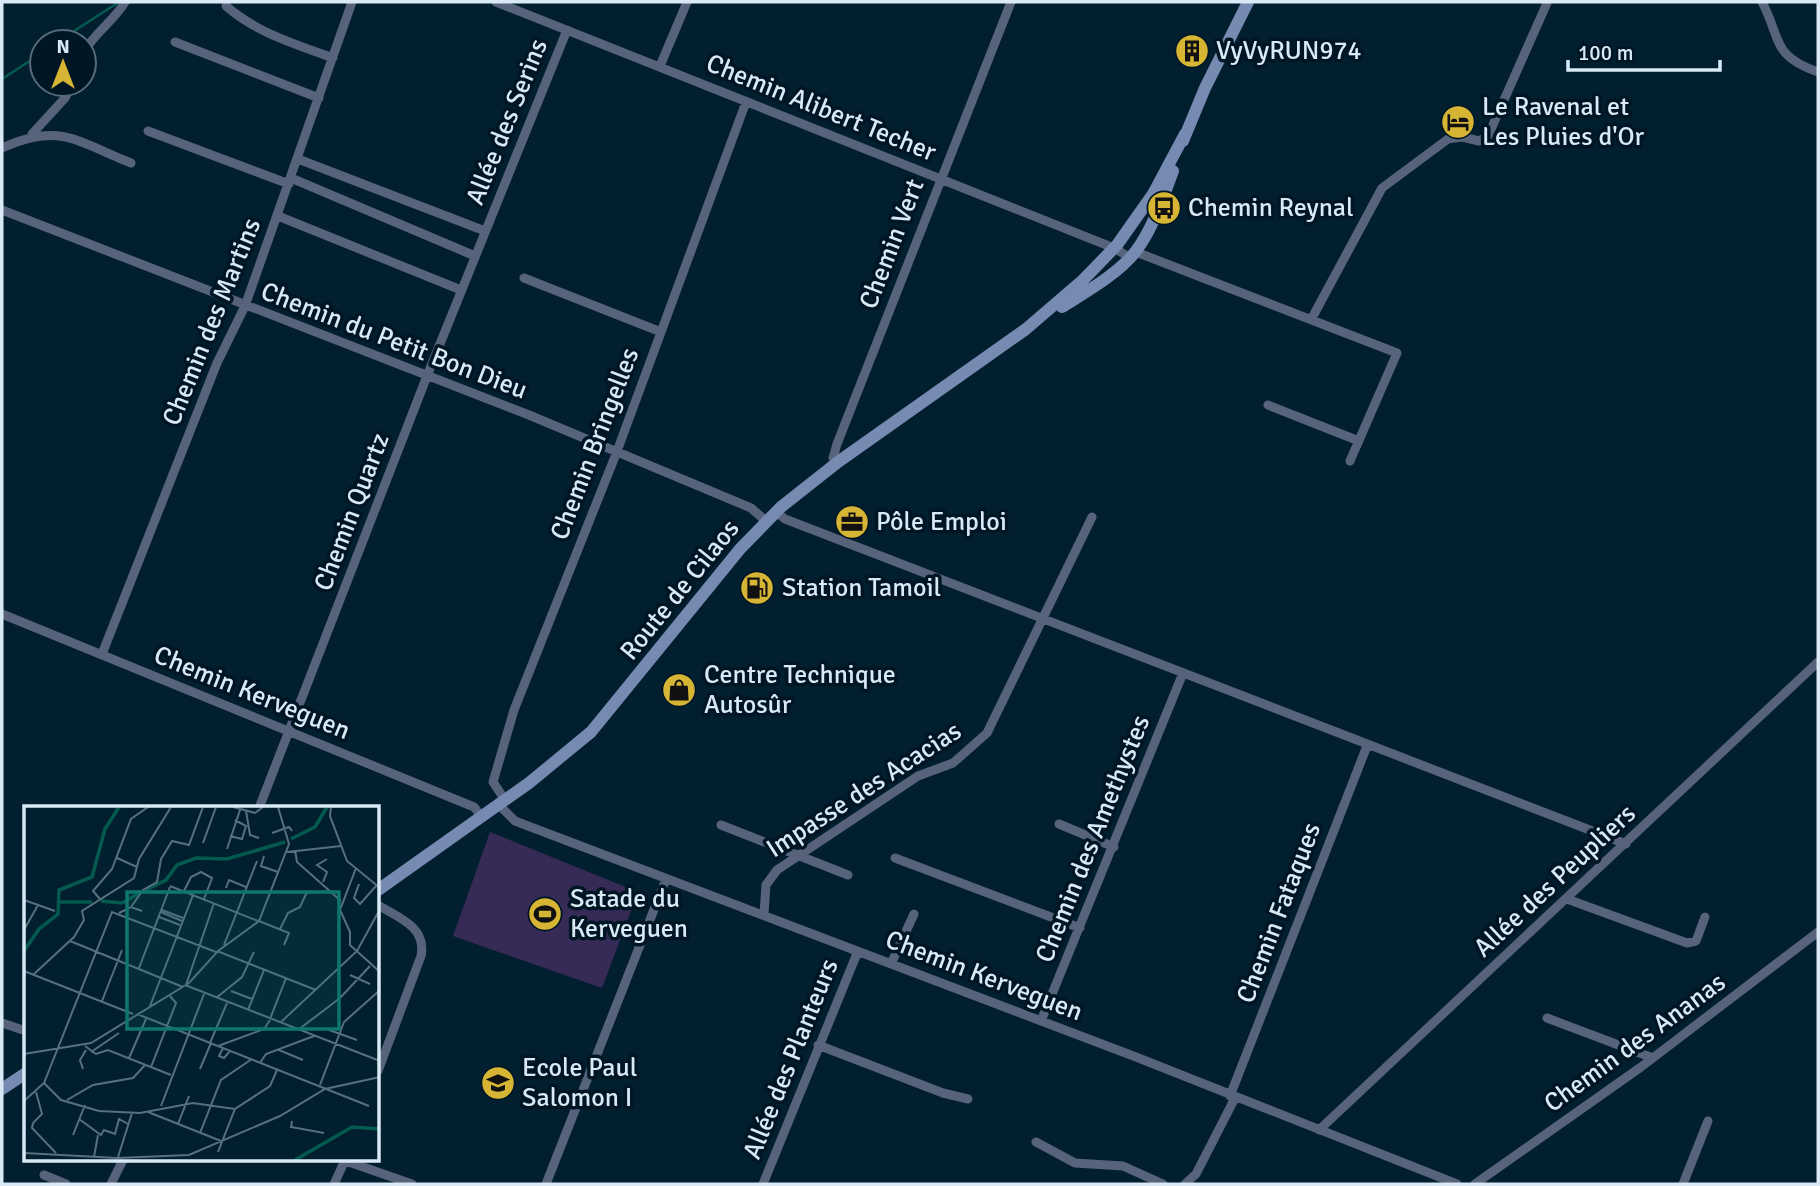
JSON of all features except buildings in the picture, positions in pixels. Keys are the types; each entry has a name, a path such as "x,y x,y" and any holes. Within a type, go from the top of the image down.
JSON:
{"main road":[{"name":"Route de Cilaos","path":"380,889 482,817 591,732 771,517 838,462 1026,328 1092,288 1133,254 1185,134 1248,2"},
{"name":"Route de Cilaos","path":"1026,328 1083,280 1114,248 1163,185"},
{"path":"2,1089 24,1074"}],"street":[{"path":"98,34 116,17 125,2"},
{"name":"Chemin des Martins","path":"102,654 217,363 245,306 352,2"},
{"name":"Chemin Alibert Techer","path":"496,2 1133,254"},
{"path":"660,66 687,2"},
{"name":"Chemin Vert","path":"838,462 833,458 836,444 1010,2"},
{"path":"1312,318 1382,188 1448,139 1462,136 1479,141 1488,136 1547,2"},
{"path":"1762,2 1779,46 1788,57 1818,72"},
{"path":"226,6 245,22 332,58"},
{"name":"Allée des Serins","path":"485,231 567,30"},
{"path":"175,42 319,98"},
{"path":"30,136 65,98"},
{"name":"Chemin Bringelles","path":"502,802 493,782 514,710 616,454 747,102"},
{"path":"148,131 290,181 475,256"},
{"path":"2,148 30,136 51,133 131,163"},
{"path":"298,159 485,231"},
{"name":"Chemin du Petit Bon Dieu","path":"2,210 529,415 616,454 771,517 785,519 1626,844"},
{"path":"278,216 461,290"},
{"name":"Chemin Quartz","path":"260,806 485,231"},
{"path":"1133,254 1312,318 1397,353 1350,461"},
{"path":"524,278 661,332"},
{"path":"1268,405 1359,441"},
{"name":"Impasse des Acacias","path":"764,914 769,880 800,855 918,776 953,763 971,750 987,733 1045,619 1092,517"},
{"name":"Chemin Kerveguen","path":"2,614 474,807 482,817"},
{"name":"Allée des Peupliers","path":"1319,1130 1818,662"},
{"name":"Chemin des Amethystes","path":"1041,1021 1183,673"},
{"name":"Chemin Fataques","path":"1185,1184 1196,1174 1233,1097 1367,746"},
{"name":"Chemin Kerveguen","path":"502,802 515,821 764,914 1457,1184"},
{"path":"1059,824 1114,847"},
{"path":"721,825 848,875"},
{"path":"895,858 1080,928"},
{"path":"546,1184 666,879"},
{"path":"1567,899 1687,943 1696,941 1705,917"},
{"path":"380,906 417,929 422,943 421,956 380,1065"},
{"path":"891,964 914,914"},
{"name":"Chemin des Ananas","path":"1475,1184 1653,1058 1818,932"},
{"name":"Allée des Planteurs","path":"763,1184 858,951"},
{"path":"1547,1018 1653,1058"},
{"path":"2,1023 24,1030"},
{"path":"818,1045 943,1093 968,1099"},
{"path":"1683,1184 1708,1121"},
{"path":"1036,1142 1075,1163 1123,1166 1163,1184"},
{"path":"111,1184 122,1162"},
{"path":"334,1184 343,1162"},
{"path":"350,1162 412,1184"},
{"path":"44,1175 66,1184"}],"shaded area":[{"name":"Satade du Kerveguen","path":"490,832 638,892 602,988 453,936"}],"waterway":[{"path":"79,28 119,2"},
{"path":"2,79 28,62"}],"place":[{"name":"VyVyRUN974","path":"1192,51"},
{"name":"Le Ravenal et Les Pluies d'Or","path":"1458,122"},
{"name":"Chemin Reynal","path":"1164,208"},
{"name":"Pôle Emploi","path":"852,522"},
{"name":"Station Tamoil","path":"757,588"},
{"name":"Centre Technique Autosûr","path":"679,690"},
{"name":"Satade du Kerveguen","path":"545,914"},
{"name":"Ecole Paul Salomon I","path":"498,1083"}]}
